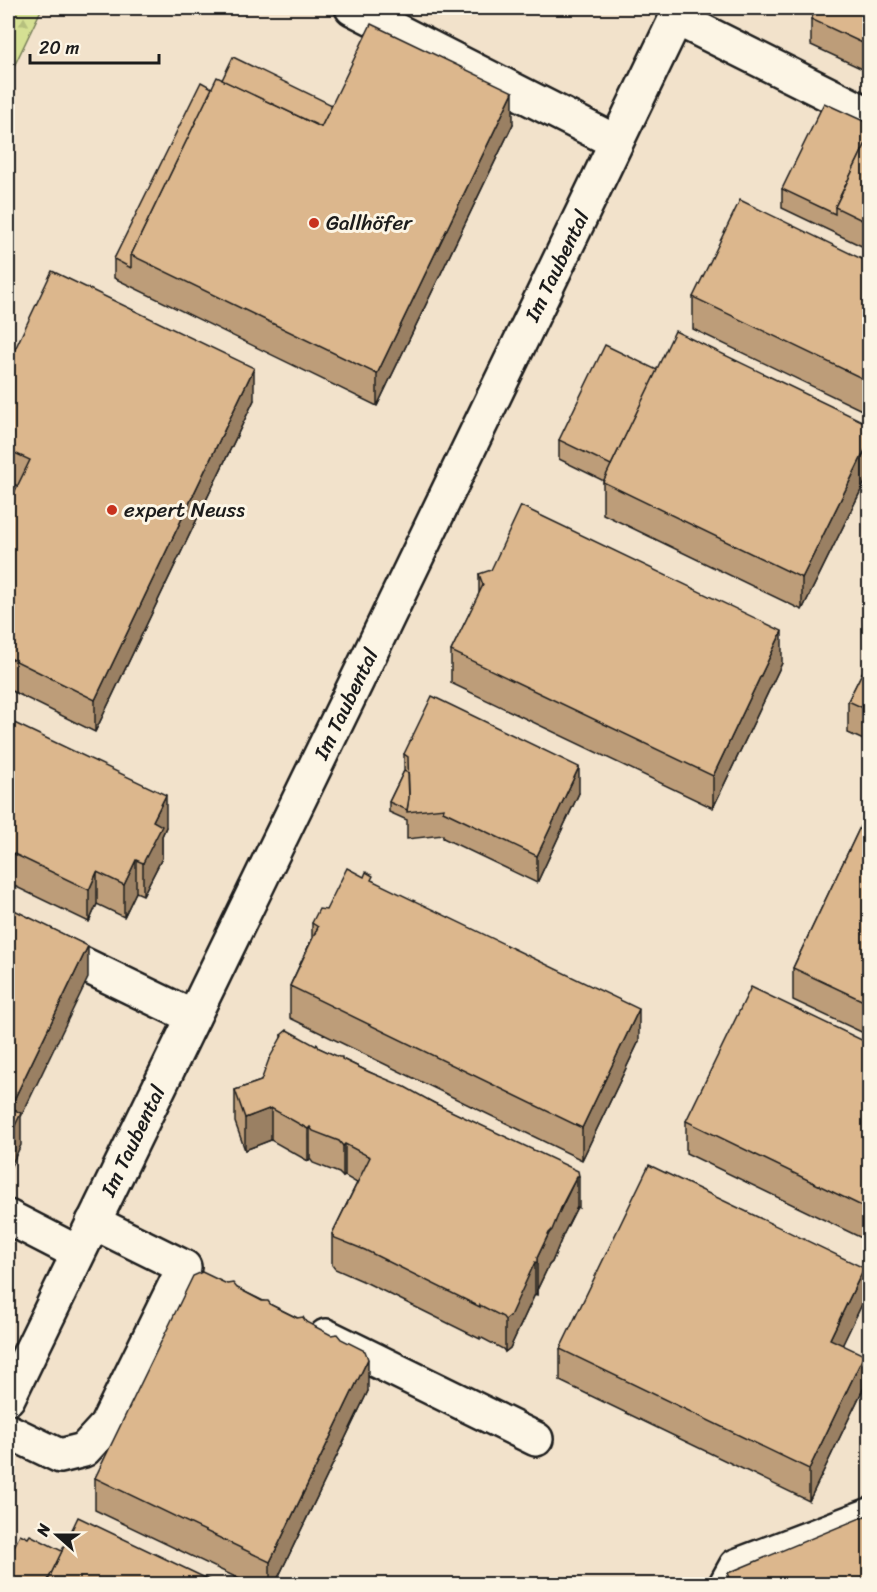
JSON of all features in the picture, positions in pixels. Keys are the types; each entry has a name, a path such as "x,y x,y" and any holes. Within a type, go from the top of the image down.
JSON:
{"street":[{"path":"352,8 616,142"},
{"path":"678,13 870,115"},
{"name":"Im Taubental","path":"8,1398 368,660 678,13"},
{"path":"8,928 193,1017"},
{"path":"8,1217 78,1252"},
{"path":"8,1431 60,1456 84,1450 106,1426 195,1272 93,1222"},
{"path":"302,1324 536,1439"},
{"path":"726,1584 736,1566 870,1515"}],"shaded area":[{"path":"42,8 869,8 869,1584 8,1584 8,79"}],"green space":[{"path":"8,8 42,8 8,79"}],"building":[{"path":"817,8 870,8 869,46 811,19"},
{"name":"Gallhöfer","path":"371,24 513,92 377,374 131,255 217,77 321,127"},
{"path":"233,57 332,105 321,127 222,80"},
{"path":"201,82 212,88 131,255 131,268 114,259"},
{"path":"824,103 870,124 870,135 835,207 835,214 782,189"},
{"path":"870,135 870,224 835,207"},
{"path":"740,200 870,263 870,382 693,297"},
{"name":"expert Neuss","path":"52,271 254,368 95,700 8,657 8,495 12,497 30,460 8,450 8,364"},
{"path":"675,331 870,425 870,440 802,578 603,482"},
{"path":"605,345 657,370 611,465 559,440"},
{"path":"521,506 782,631 713,776 451,651 483,585 479,574 491,570"},
{"path":"870,657 870,711 848,701"},
{"path":"432,696 579,767 537,856 443,811 444,808 407,812 408,757 404,754"},
{"path":"8,720 166,795 153,821 162,826 143,863 136,860 124,885 97,872 89,890 8,851"},
{"path":"404,771 408,773 407,810 389,802"},
{"path":"870,806 870,1004 793,968"},
{"path":"347,868 364,877 366,872 373,876 371,880 639,1009 582,1128 290,986 318,927 312,923 319,909 326,910"},
{"path":"8,907 88,946 10,1108 21,1113 8,1140"},
{"path":"751,987 870,1044 870,1210 686,1121"},
{"path":"287,1030 316,1046 317,1044 319,1048 578,1171 579,1176 563,1203 537,1258 537,1263 535,1262 510,1316 505,1320 480,1305 480,1307 365,1250 335,1238 332,1234 370,1157 313,1131 310,1127 308,1129 271,1108 245,1118 235,1090 261,1081 281,1035"},
{"path":"649,1165 864,1268 830,1339 864,1355 809,1469 560,1349"},
{"path":"202,1272 227,1284 233,1283 237,1288 262,1301 268,1301 271,1305 297,1318 303,1317 306,1322 331,1335 337,1334 341,1339 365,1351 368,1359 270,1562 95,1478 193,1276"},
{"path":"870,1514 870,1584 733,1584 728,1573"},
{"path":"78,1517 218,1584 46,1584"},
{"path":"20,1534 28,1538 30,1535 62,1551 46,1584 8,1584 8,1560"}],"place":[{"name":"Gallhöfer","path":"314,223"},
{"name":"expert Neuss","path":"112,510"}]}
